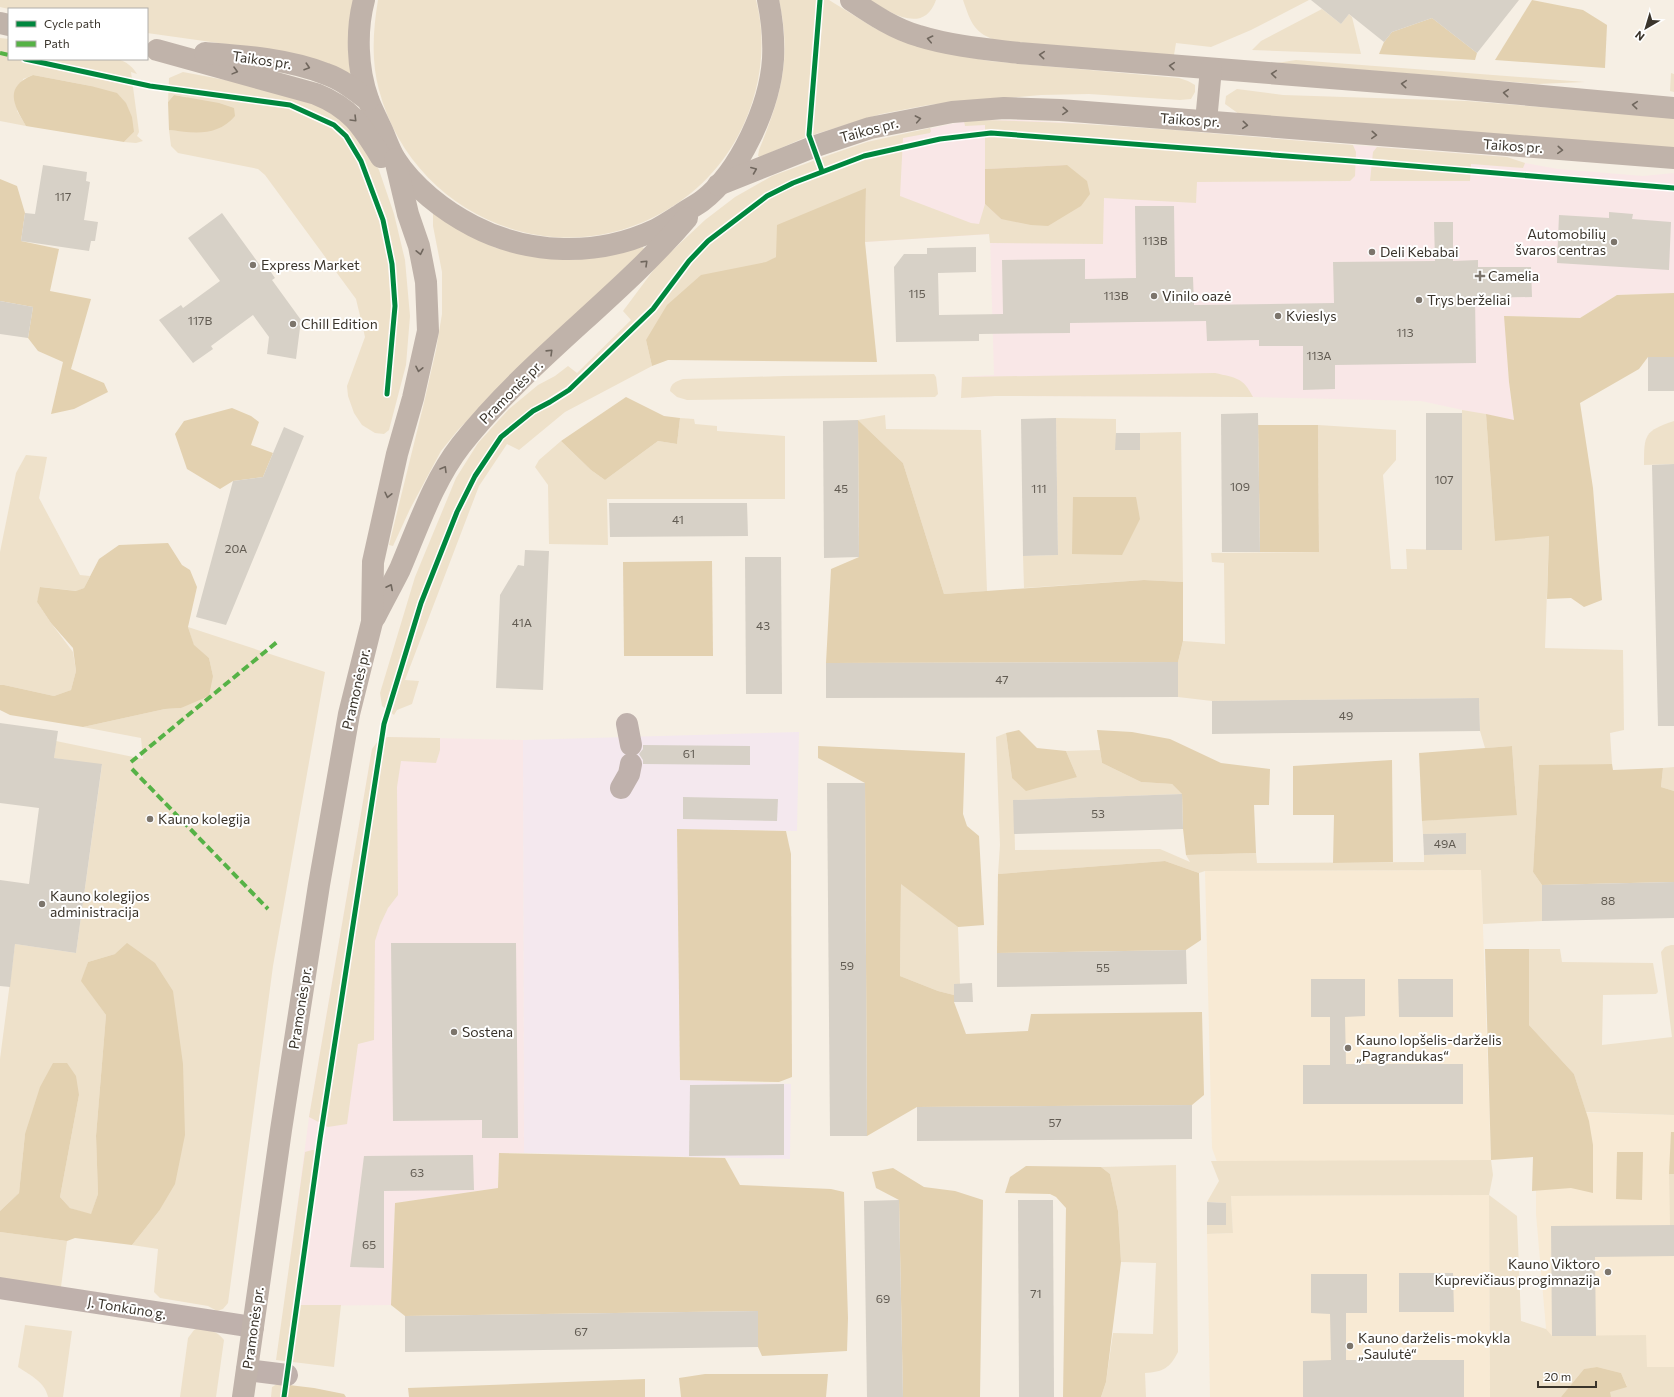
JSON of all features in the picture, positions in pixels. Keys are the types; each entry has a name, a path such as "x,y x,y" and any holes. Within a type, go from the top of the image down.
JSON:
{"main road":[{"path":"364,0 359,44 363,81 368,100 395,159 422,191 455,217 492,236 533,247 574,250 616,244 655,230 702,201 718,185 739,158 756,127 767,94 773,59 772,24 768,0"},
{"path":"851,0 880,19 918,36 968,46 1019,53 1674,108"},
{"path":"152,49 316,94 332,100 343,108 363,128 388,169 408,214"},
{"name":"Taikos pr.","path":"152,49 240,56 298,65 327,74 354,89 368,100"},
{"path":"1206,121 1211,69"},
{"name":"Taikos pr.","path":"718,185 813,147 870,128 952,112 1004,108 1206,121 1674,158"},
{"name":"Pramonės pr.","path":"243,1397 281,1130 319,885 349,714 372,622 374,562 397,454 413,398 428,331 426,282 419,246 408,214 395,159"},
{"name":"Pramonės pr.","path":"372,622 399,571 443,470 460,445 481,420 672,235 702,201"}],"street":[{"path":"621,788 629,774 631,755 627,724"},
{"name":"J. Tonkūno g.","path":"0,1288 254,1327"},
{"path":"247,1370 287,1375"}],"shaded area":[{"path":"0,0 354,0 352,70 349,75 290,53 148,33 148,8 8,9 0,7"},
{"path":"378,0 756,0 760,17 761,34 760,70 757,87 746,120 722,161 702,183 680,202 654,217 612,233 569,238 526,233 486,219 450,197 419,168 395,132 376,79 374,34"},
{"path":"779,0 829,0 876,29 932,50 989,61 1179,78 1195,85 1195,92 1191,99 1180,100 1089,94 1041,95 928,105 881,114 806,137 760,157 758,156 759,150 773,112 782,77 784,41 783,21"},
{"path":"870,0 936,0 931,11 923,17 915,19 897,15"},
{"path":"963,0 1309,0 1251,30 1211,47 1176,43 1174,55 999,41 984,35 979,31 971,21"},
{"path":"1532,0 1583,10 1607,25 1605,68 1495,60"},
{"path":"1322,9 1341,24 1349,14 1352,17 1361,54 1252,50 1261,41"},
{"path":"1432,18 1477,53 1475,60 1379,54 1384,42 1392,32"},
{"path":"0,38 8,39 8,60 120,60 129,65 137,74 131,72 139,132 137,136 143,141 136,143 124,142 134,132 91,86 33,75 23,79 17,111 26,126 0,121"},
{"path":"1296,60 1585,82 1538,84 1277,63"},
{"path":"183,72 283,91 320,102 360,137 379,170 394,214 405,260 410,316 406,365 389,430 384,434 375,433 362,425 354,413 348,396 347,386 365,337 356,299 265,175 258,169 178,153 171,146 169,130 190,132 187,97 174,95 168,102 169,78"},
{"path":"1671,73 1674,74 1674,92 1670,91"},
{"path":"33,75 91,86 117,93 126,103 132,117 134,132 124,142 26,126 15,103 14,97 18,85"},
{"path":"1237,89 1283,95 1467,101 1674,118 1674,149 1239,114 1225,104 1226,96"},
{"path":"174,95 219,103 234,108 235,116 221,127 205,132 169,130 168,102"},
{"path":"970,120 1022,120 1072,123 1507,157 1525,163 1558,169 1643,176 1674,173 1674,293 1617,295 1580,318 1505,316 1509,382 1514,421 1421,401 1253,397 995,396 961,398 962,377 994,375 990,234 865,242 867,142"},
{"path":"970,120 1113,126 1353,145 1356,152 1355,176 1350,181 1197,182 1196,203 1104,198 1103,244 990,243 989,234 865,242 866,188 776,257 646,340 652,366 565,412 519,450 507,444 479,486 405,680 419,681 412,704 397,710 394,715 382,706 380,693 415,577 456,478 478,443 509,409 538,385 555,376 568,366 577,373 631,320 623,311 658,264 705,220 735,197 772,176 867,142 930,128 930,133 903,138 900,196 971,223 979,224 985,204 1001,219 1067,165 985,169 985,125 965,126 964,121"},
{"path":"1377,147 1507,157 1525,163 1523,168 1471,164 1470,181 1370,181 1373,152"},
{"path":"1067,165 1087,181 1090,194 1081,206 1048,226 1031,225 1001,219 985,204 985,169"},
{"path":"0,179 17,186 25,213 21,241 59,249 50,291 91,299 71,369 104,383 108,392 74,409 51,414 63,362 38,351 28,338 33,307 0,301"},
{"path":"866,188 865,242 877,362 668,360 652,366 646,340 667,305 701,275 766,262 776,257 777,225"},
{"path":"433,213 458,229 496,248 539,256 573,260 615,254 643,247 644,249 490,397 458,430 441,451 410,509 393,546 389,545 423,407 436,350 442,314 442,272 433,226"},
{"path":"1674,293 1674,357 1648,357 1639,369 1580,403 1593,488 1602,600 1584,607 1571,598 1547,599 1549,536 1495,541 1486,414 1514,420 1509,382 1504,316 1580,318 1617,295"},
{"path":"1215,373 1238,379 1246,386 1253,397 995,396 961,398 962,377"},
{"path":"934,374 936,377 938,394 935,397 687,400 677,397 670,391 671,386 674,383 683,379"},
{"path":"626,397 664,416 680,418 677,444 658,441 605,480 591,470 561,441"},
{"path":"232,408 251,416 259,422 251,445 273,453 263,477 233,481 220,489 187,469 175,434 184,421"},
{"path":"1462,410 1486,414 1495,541 1549,535 1545,648 1623,650 1624,730 1610,733 1612,764 1539,766 1533,872 1542,885 1542,921 1483,924 1481,870 1205,871 1199,873 1165,861 998,874 1000,845 996,737 1006,733 1012,778 1077,777 1066,751 1100,750 1102,763 1141,782 1172,784 1182,794 1014,800 1015,850 1160,849 1190,862 1186,855 1256,853 1257,863 1424,862 1424,855 1466,854 1466,833 1423,834 1422,821 1517,814 1512,746 1485,748 1480,731 1479,698 1212,701 1178,697 1178,662 1183,641 1225,644 1224,563 1212,562 1211,553 1319,552 1318,425 1396,430 1396,460 1383,475 1391,569 1407,569 1406,549 1461,550"},
{"path":"885,415 886,429 981,430 987,591 944,594 903,463 858,420"},
{"path":"680,418 694,419 695,424 717,426 717,431 785,436 785,499 607,499 608,545 549,544 548,485 535,467 539,460 561,441 591,470 605,480 658,441 677,444"},
{"path":"1056,418 1116,419 1116,450 1140,450 1140,433 1181,432 1183,582 1144,580 1024,588 1023,556 1058,555"},
{"path":"858,420 903,463 944,594 1144,580 1183,582 1183,641 1178,662 826,663 831,569 859,557"},
{"path":"1674,421 1674,464 1644,465 1644,447 1651,431"},
{"path":"1258,425 1318,425 1319,552 1260,552"},
{"path":"26,455 47,457 39,498 80,575 90,576 84,588 77,591 41,587 37,602 73,652 76,671 71,690 54,696 0,685 0,552 16,473"},
{"path":"1073,497 1136,497 1140,519 1122,555 1072,554"},
{"path":"168,543 182,565 190,570 197,587 188,627 194,645 209,658 213,676 209,696 181,708 165,709 83,727 10,715 0,710 0,685 54,696 71,690 76,671 73,648 51,623 37,602 40,587 76,591 84,588 99,559 119,545"},
{"path":"712,561 713,656 624,656 623,562"},
{"path":"188,627 325,672 273,966 228,1303 223,1309 217,1311 208,1306 160,1298 154,1292 158,1249 132,1245 159,1211 115,954 88,962 82,981 106,1015 96,1136 98,1194 91,1215 70,1208 60,1197 79,1095 25,1134 19,1193 0,1211 0,1059 15,944 76,953 102,765 54,758 56,741 143,759 141,738 83,727 165,709 181,708 213,676 209,658 194,646"},
{"path":"1019,730 1037,748 1066,751 1077,777 1026,791 1012,778 1006,733"},
{"path":"1097,730 1132,732 1170,739 1221,763 1270,769 1269,805 1254,805 1256,853 1186,855 1183,829 1182,794 1172,784 1141,782 1102,763"},
{"path":"799,732 797,831 677,829 680,1080 791,1084 790,1159 524,1153 523,740"},
{"path":"388,737 523,740 524,1153 499,1153 498,1188 395,1203 391,1305 284,1306 309,1117 372,749 379,740"},
{"path":"388,737 440,738 440,750 436,763 401,761 397,787 398,895 388,908 380,925 375,941 374,1040 358,1044 347,1124 328,1127 309,1117 372,749 379,740"},
{"path":"818,746 965,753 963,814 967,826 979,836 984,925 958,927 901,884 900,976 938,991 954,995 954,1002 966,1034 1028,1031 1031,1014 1202,1012 1204,1095 1192,1105 917,1107 867,1136 865,783 818,758"},
{"path":"1512,746 1517,815 1422,821 1419,753"},
{"path":"1392,760 1393,862 1333,863 1334,815 1293,815 1293,766"},
{"path":"1612,764 1613,770 1663,768 1661,787 1674,791 1674,882 1542,885 1533,872 1539,765"},
{"path":"1674,767 1674,791 1661,787 1663,768"},
{"path":"677,829 786,831 791,854 792,1077 779,1082 680,1080"},
{"path":"1165,861 1199,873 1201,940 1186,950 997,953 998,874"},
{"name":"Kauno lopšelis-darželis „Pagrandukas“","path":"1481,870 1491,1160 1217,1162 1212,1148 1205,871"},
{"path":"901,883 958,927 960,984 954,984 954,995 938,991 900,976"},
{"path":"127,943 155,963 173,991 183,1064 185,1135 175,1184 159,1211 132,1245 75,1238 67,1241 0,1232 0,1211 19,1193 25,1134 40,1087 53,1063 67,1063 76,1076 79,1095 60,1197 70,1208 91,1214 98,1194 96,1136 106,1015 81,981 88,962 115,954"},
{"path":"1674,945 1674,1115 1586,1112 1574,1074 1529,1025 1529,949 1560,949 1562,962 1653,963 1658,992 1656,994 1603,995 1602,1045 1672,1037 1661,952 1665,947"},
{"path":"1485,949 1529,949 1529,1025 1574,1074 1589,1121 1593,1145 1593,1193 1571,1188 1532,1191 1533,1157 1491,1160"},
{"name":"Kauno Viktoro Kuprevičiaus progimnazija","path":"1536,1111 1674,1115 1674,1397 1552,1397 1536,1214"},
{"path":"1671,1132 1674,1132 1674,1174 1669,1174"},
{"path":"319,1150 297,1305 341,1305 334,1367 276,1360 305,1152"},
{"path":"1617,1152 1643,1152 1642,1200 1616,1199"},
{"path":"499,1153 725,1158 740,1185 831,1189 844,1192 848,1318 847,1351 762,1356 758,1347 757,1311 405,1316 391,1305 395,1203 498,1188"},
{"path":"1491,1160 1493,1175 1489,1195 1231,1196 1233,1233 1207,1234 1207,1225 1226,1225 1226,1203 1207,1202 1219,1181 1211,1161"},
{"path":"1176,1165 1178,1352 1172,1362 1165,1368 1157,1372 1145,1373 1146,1397 1101,1397 1106,1382 1113,1333 1153,1334 1156,1263 1121,1262 1118,1211 1110,1174 1101,1167"},
{"path":"1026,1166 1101,1167 1110,1174 1118,1211 1121,1262 1106,1382 1101,1397 1063,1397 1066,1208 1056,1197 1050,1194 1005,1193 1010,1177"},
{"path":"893,1168 924,1187 955,1191 983,1200 980,1397 903,1397 899,1200 876,1188 872,1172"},
{"path":"1669,1174 1674,1174 1674,1225 1670,1225"},
{"name":"Kauno darželis-mokykla „Saulutė“","path":"1489,1195 1490,1397 1210,1397 1207,1234 1233,1233 1231,1196"},
{"path":"1489,1195 1517,1216 1521,1321 1546,1329 1552,1336 1646,1335 1647,1367 1674,1367 1674,1397 1611,1397 1609,1392 1627,1386 1621,1373 1597,1367 1584,1369 1561,1397 1490,1397"},
{"path":"0,1232 67,1241 61,1287 0,1278"},
{"path":"25,1325 72,1331 63,1397 48,1397 44,1387 40,1383 18,1367"},
{"path":"198,1328 213,1331 224,1340 216,1397 180,1397 188,1338 194,1330"},
{"path":"1597,1367 1621,1373 1627,1387 1610,1392 1611,1397 1561,1397 1584,1369"},
{"path":"705,1374 828,1374 826,1397 681,1397 679,1378"},
{"path":"645,1379 645,1397 409,1397 408,1388"},
{"path":"277,1384 289,1385 287,1397 271,1397 272,1387"},
{"path":"289,1385 344,1394 346,1397 287,1397"}],"building":[{"path":"1311,0 1519,0 1477,53 1432,18 1392,32 1384,42 1349,14 1341,24"},
{"path":"43,165 87,172 86,181 90,182 84,220 98,222 95,241 91,241 89,251 21,241 25,213 35,214"},
{"path":"1135,206 1174,206 1175,277 1193,277 1194,305 1334,303 1333,262 1435,261 1434,222 1453,222 1453,261 1478,260 1478,267 1531,267 1532,297 1475,298 1476,363 1335,365 1335,389 1303,390 1303,346 1259,346 1259,340 1207,341 1206,321 1070,323 1070,333 979,334 979,341 896,342 894,267 904,254 927,254 927,248 976,247 976,272 938,273 939,315 1003,314 1002,260 1085,259 1085,279 1136,278"},
{"name":"Automobilių švaros centras","path":"1609,212 1633,214 1632,219 1671,222 1669,270 1557,263 1559,215 1609,218"},
{"path":"222,213 262,268 266,265 275,278 272,280 301,320 296,359 267,354 269,337 253,315 211,346 213,349 193,363 159,320 181,305 183,308 220,281 188,238"},
{"path":"0,301 33,307 28,338 0,334"},
{"path":"1648,357 1674,357 1674,391 1648,391"},
{"path":"1258,413 1260,552 1222,552 1221,414"},
{"path":"1426,413 1462,413 1462,550 1426,550"},
{"path":"1056,418 1058,555 1023,556 1021,419"},
{"path":"858,420 859,557 824,558 823,421"},
{"path":"284,427 304,436 226,625 196,617 233,481 263,477"},
{"path":"1116,433 1140,433 1140,450 1115,450"},
{"path":"1674,464 1674,726 1658,726 1652,465"},
{"path":"609,503 747,503 748,536 610,537"},
{"path":"525,550 549,551 543,690 496,688 500,595 518,565 524,566"},
{"path":"745,557 781,557 782,694 746,694"},
{"path":"1178,662 1178,697 826,698 826,663"},
{"path":"1479,698 1480,731 1212,734 1212,701"},
{"name":"Kauno kolegijos administracija","path":"0,723 58,731 54,758 102,764 76,953 15,944 10,987 0,986 0,880 29,884 39,808 0,803"},
{"path":"643,745 750,746 750,765 643,764 643,760 639,754 643,749"},
{"path":"827,783 865,783 867,1136 830,1136"},
{"path":"1182,794 1183,829 1014,834 1013,800"},
{"path":"683,797 778,799 777,821 683,819"},
{"path":"1466,833 1466,854 1424,855 1423,834"},
{"path":"1674,882 1674,918 1542,921 1542,885"},
{"name":"Sostena","path":"391,943 516,943 518,1138 482,1138 482,1120 393,1121"},
{"path":"1186,950 1187,984 997,987 997,953"},
{"path":"1311,979 1365,979 1365,1016 1345,1017 1346,1064 1463,1064 1463,1104 1303,1104 1303,1065 1330,1065 1330,1017 1311,1017"},
{"path":"1398,979 1453,979 1453,1017 1399,1017"},
{"path":"972,983 973,1002 954,1002 954,984"},
{"path":"784,1084 784,1155 689,1156 690,1085"},
{"path":"1192,1105 1192,1139 917,1141 917,1107"},
{"path":"473,1155 474,1190 384,1191 384,1268 350,1267 364,1156"},
{"path":"899,1200 903,1397 867,1397 864,1201"},
{"path":"1018,1200 1053,1200 1054,1397 1019,1397"},
{"path":"1207,1202 1226,1203 1226,1225 1207,1225"},
{"path":"1674,1225 1674,1256 1595,1257 1596,1336 1552,1336 1551,1226"},
{"path":"1399,1273 1453,1273 1454,1312 1399,1312"},
{"path":"1311,1274 1367,1274 1367,1313 1346,1313 1346,1360 1464,1360 1464,1397 1303,1397 1303,1361 1331,1360 1330,1314 1311,1313"},
{"path":"758,1311 758,1347 405,1352 405,1316"}],"marked path":[{"path":"0,53 8,55"},
{"path":"131,762 277,642"},
{"path":"132,769 268,909"}],"cycle path":[{"path":"820,0 809,135 822,171"},
{"path":"30,60 150,86 290,105 334,125 346,136 361,161 383,220 392,264 395,306 387,394"},
{"path":"284,1397 320,1139 384,724 421,603 457,512 475,476 501,437 533,411 569,390 653,309 689,261 708,241 767,196 793,183 864,156 940,139 991,133 1674,188"}],"place":[{"name":"Automobilių švaros centras","path":"1614,242"},
{"name":"Deli Kebabai","path":"1372,252"},
{"name":"Express Market","path":"253,265"},
{"name":"Camelia","path":"1480,276"},
{"name":"Vinilo oazė","path":"1154,296"},
{"name":"Trys berželiai","path":"1419,300"},
{"name":"Kvieslys","path":"1278,316"},
{"name":"Chill Edition","path":"293,324"},
{"name":"Kauno kolegija","path":"150,819"},
{"name":"Kauno kolegijos administracija","path":"42,904"},
{"name":"Sostena","path":"454,1032"},
{"name":"Kauno lopšelis-darželis „Pagrandukas“","path":"1348,1048"},
{"name":"Kauno Viktoro Kuprevičiaus progimnazija","path":"1608,1272"},
{"name":"Kauno darželis-mokykla „Saulutė“","path":"1350,1346"}]}
